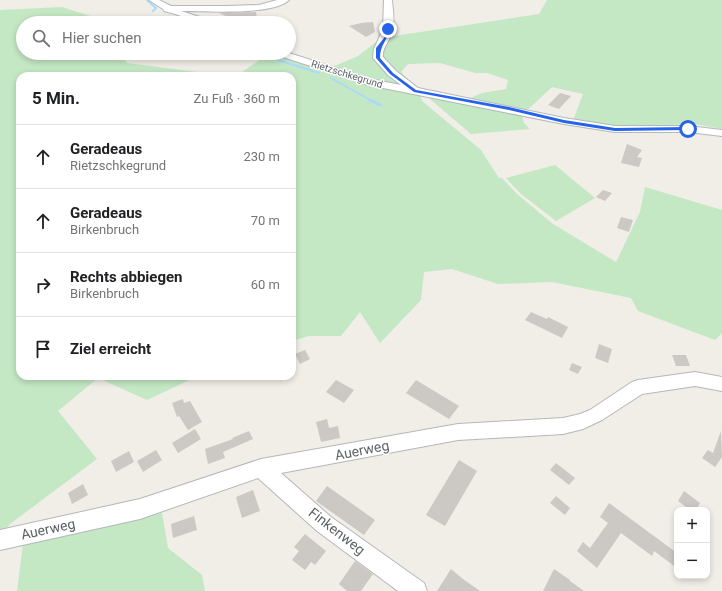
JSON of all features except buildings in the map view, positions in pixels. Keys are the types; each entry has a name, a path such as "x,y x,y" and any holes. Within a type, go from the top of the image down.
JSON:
{"street":[{"path":"153,0 167,9 188,16"},
{"path":"167,9 245,8 266,6 285,0"},
{"path":"388,0 388,29 386,38 378,48 378,58 392,74 414,91"},
{"name":"Rietzschkegrund","path":"296,58 368,82 564,121 627,130 688,129 722,133"},
{"name":"Auerweg","path":"0,540 140,509 261,468 458,432 562,426 583,422 638,387 695,379 722,384"},
{"name":"Finkenweg","path":"261,468 324,524 416,591"}],"green space":[{"path":"547,0 722,0 722,129 695,124 617,127 573,121 583,94 552,87 522,115 524,123 530,129 471,134 424,94 468,99 482,93 506,89 508,80 487,73 475,73 440,63 408,64 401,72 418,89 422,101 481,150 499,178 502,178 517,194 553,224 616,262 640,212 645,187 722,210 722,333 715,340 638,311 631,298 552,282 498,284 452,269 424,272 421,300 380,343 360,312 341,336 309,336 296,340 296,72 242,72 259,60 296,60 296,58 328,69 358,56 381,38 539,14"},
{"path":"62,7 90,16 16,16 16,60 125,60 127,63 197,72 16,72 16,380 96,380 58,411 97,459 10,524 0,537 0,10"},
{"path":"555,165 595,198 556,221 521,194 506,178"},
{"path":"102,380 190,380 147,400"},
{"path":"162,513 168,548 202,575 205,591 17,591 23,544"}],"waterway":[{"path":"147,0 156,8 153,11"},
{"path":"278,60 319,73"},
{"path":"331,78 372,101"},
{"path":"372,101 380,105"}],"route":[{"path":"388,29 386,38 378,48 378,58 392,74 414,91 564,121 615,129 688,129"}]}
